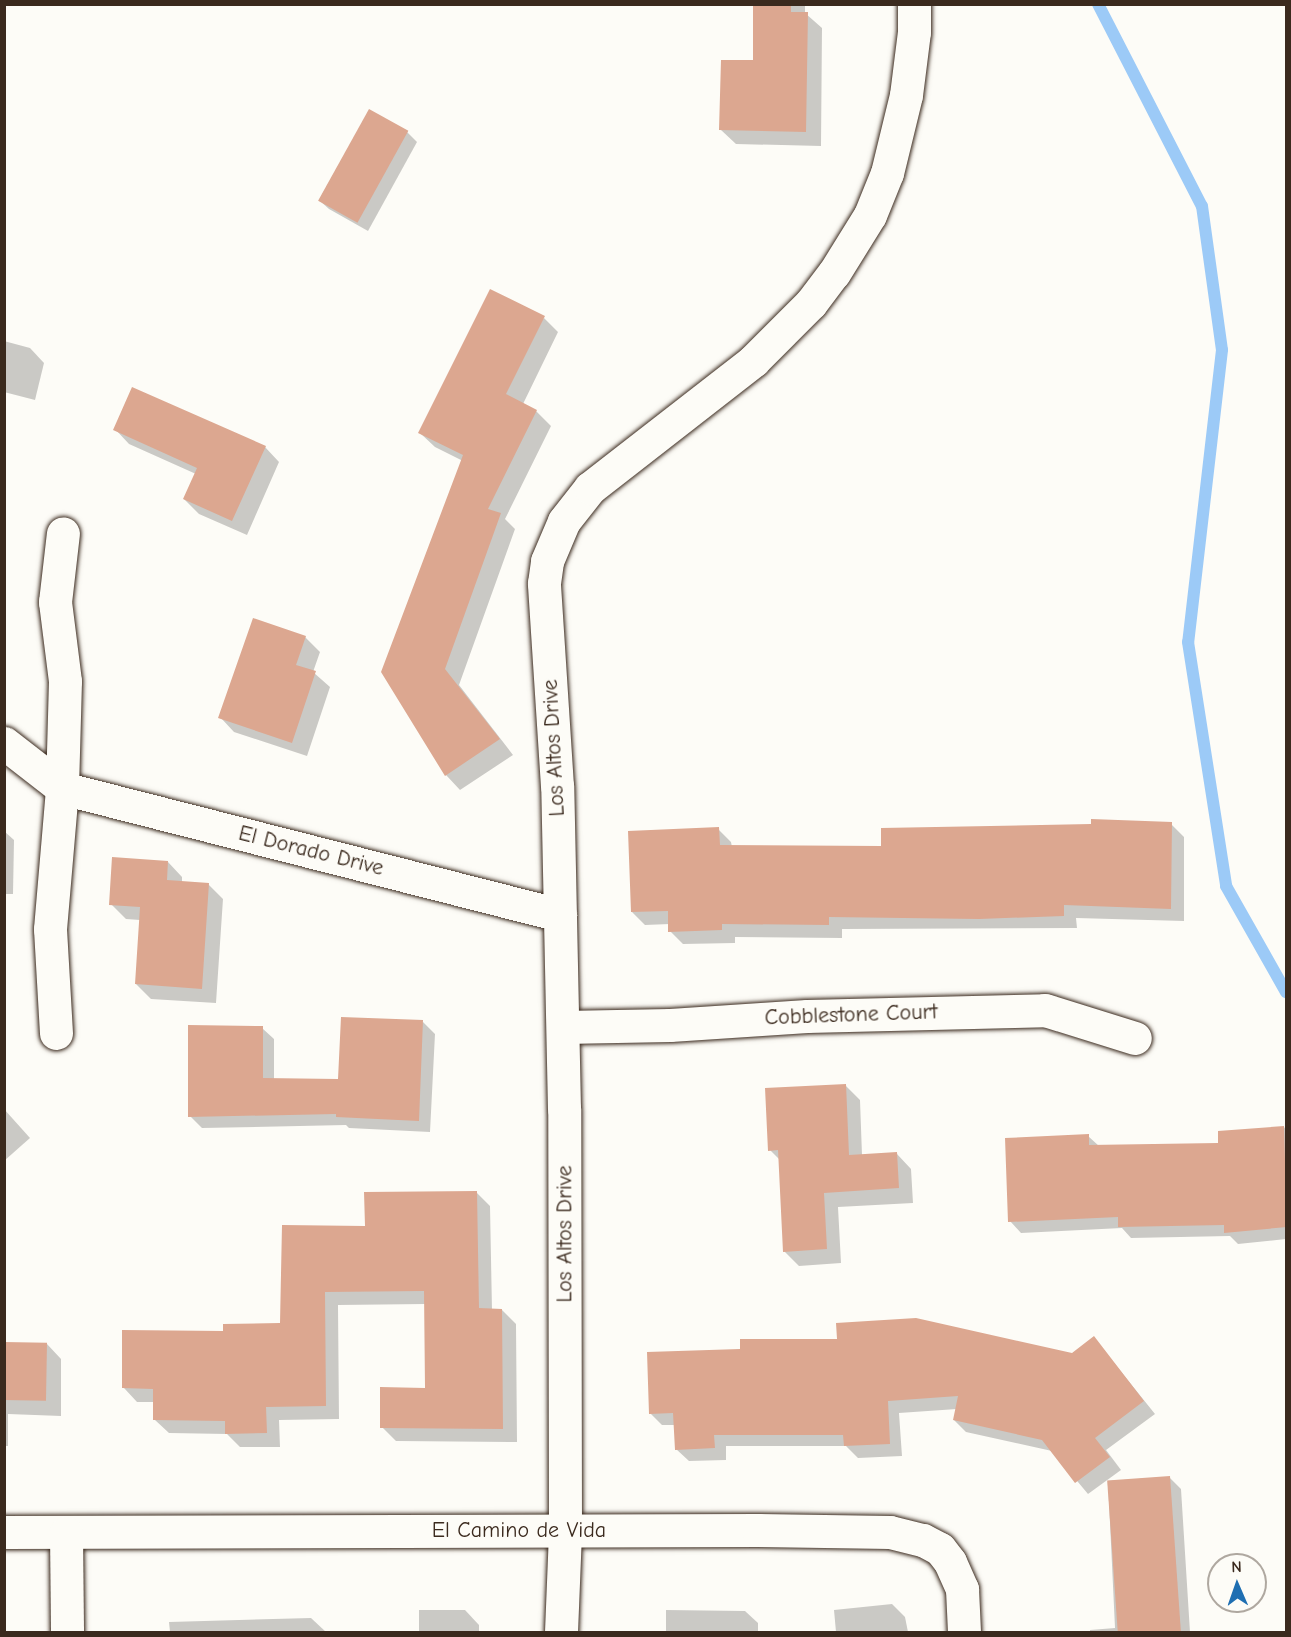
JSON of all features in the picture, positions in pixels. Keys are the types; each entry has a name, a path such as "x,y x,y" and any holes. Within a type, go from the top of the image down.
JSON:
{"street":[{"name":"Los Altos Drive","path":"561,1632 565,1531 563,1028 557,786 544,583 553,543 564,521 590,488 753,361 811,303 834,273 870,215 887,173 906,95 914,33 914,4"},
{"path":"56,1033 50,929 62,788 65,681 55,602 63,533"},
{"name":"El Dorado Drive","path":"4,743 62,788 560,915"},
{"name":"Cobblestone Court","path":"563,1028 670,1025 819,1015 1045,1010 1135,1038"},
{"name":"El Camino de Vida","path":"4,1532 879,1532 923,1540 940,1549 950,1562 962,1589 964,1632"},
{"path":"66,1533 67,1632"}],"building":[{"path":"753,4 791,4 791,12 808,12 806,132 719,130 721,60 753,60"},
{"path":"369,109 408,131 357,223 318,201"},
{"path":"490,289 545,316 506,394 537,410 488,509 501,513 445,669 500,739 445,776 381,672 463,455 418,433"},
{"path":"132,387 266,446 232,521 183,499 197,468 113,430"},
{"path":"253,618 306,636 296,665 316,671 292,743 218,718"},
{"path":"1091,819 1172,822 1171,909 1064,905 1064,916 979,919 829,917 829,925 722,924 722,930 668,932 668,911 631,912 628,831 719,827 720,845 881,846 881,828 1091,824"},
{"path":"112,857 168,861 167,880 209,883 202,989 135,984 140,907 109,905"},
{"path":"341,1017 423,1020 419,1121 336,1117 336,1114 188,1117 188,1025 263,1026 263,1078 338,1079"},
{"path":"846,1084 849,1155 897,1152 899,1188 824,1193 827,1249 783,1252 778,1150 768,1151 765,1088"},
{"path":"1284,1126 1287,1227 1224,1233 1224,1225 1118,1227 1118,1217 1008,1222 1005,1138 1089,1134 1089,1145 1218,1143 1218,1131"},
{"path":"477,1191 479,1308 502,1309 503,1429 380,1428 380,1387 425,1388 424,1291 325,1292 326,1406 266,1407 267,1433 225,1434 225,1421 153,1420 153,1389 122,1388 122,1330 223,1331 223,1324 280,1323 282,1225 365,1226 364,1192"},
{"path":"916,1318 1072,1353 1094,1336 1144,1401 1095,1438 1110,1457 1075,1483 1042,1440 953,1420 958,1396 888,1401 890,1444 844,1446 843,1435 714,1435 715,1448 675,1450 673,1413 649,1414 647,1352 740,1349 740,1339 837,1339 836,1323"},
{"path":"4,1342 47,1343 46,1401 4,1400"},
{"path":"1170,1476 1181,1632 1118,1632 1107,1480"}],"waterway":[{"path":"1098,4 1202,206 1222,350 1188,642 1226,886 1286,992"}]}
